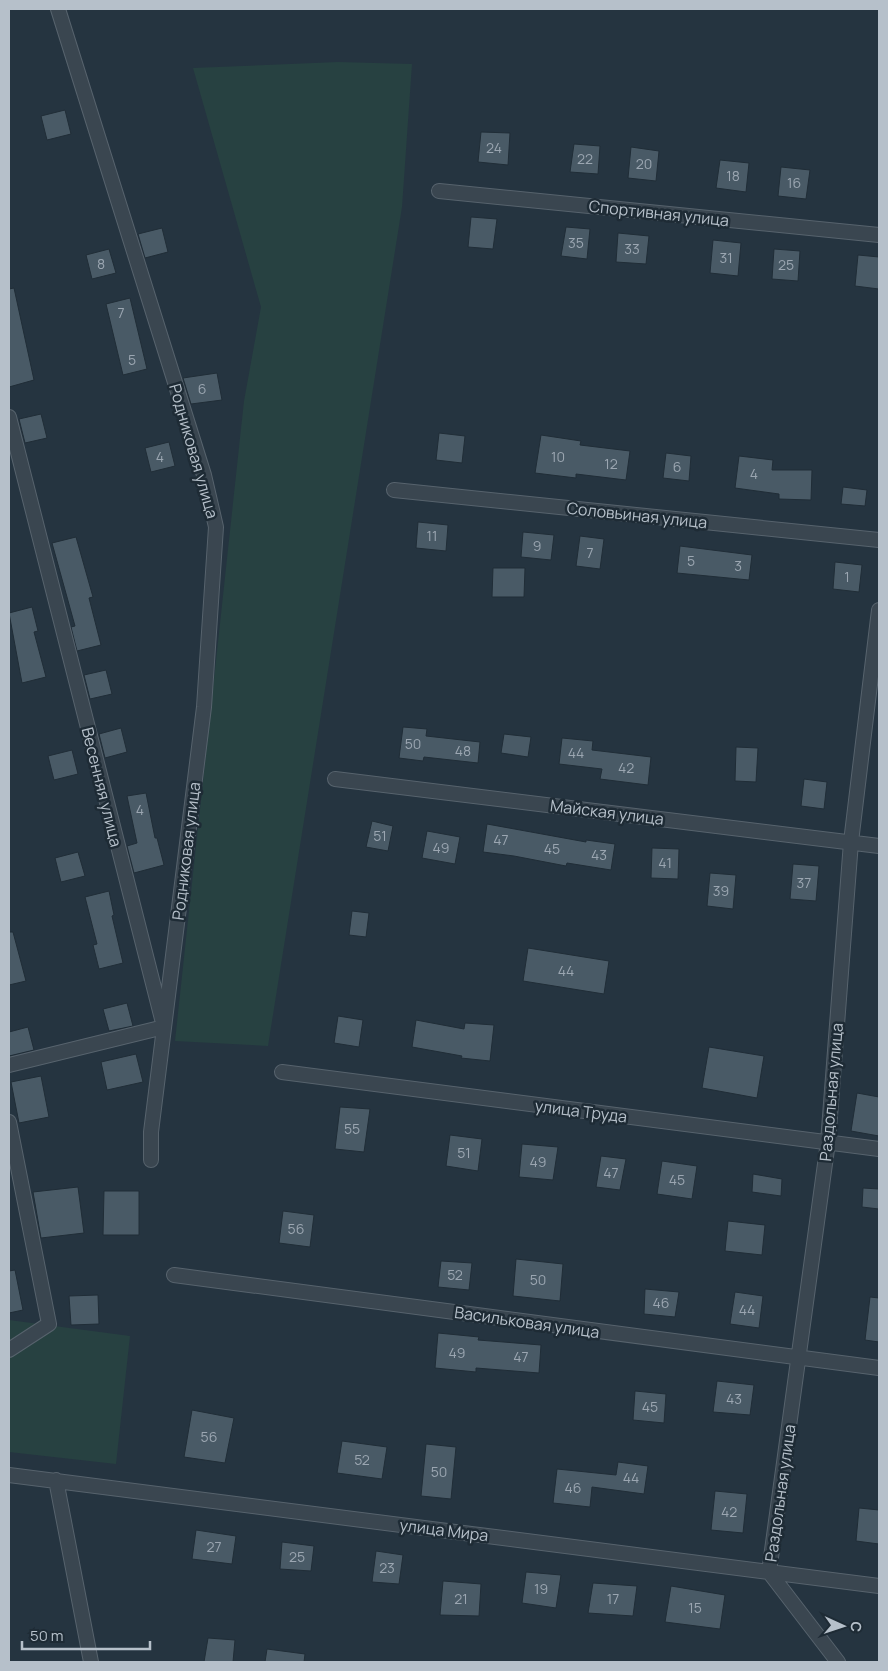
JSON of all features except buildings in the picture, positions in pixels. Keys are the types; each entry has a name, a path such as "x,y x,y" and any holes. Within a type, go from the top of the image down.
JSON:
{"street":[{"name":"Родниковая улица","path":"58,9 202,465 216,527 204,707 164,1027"},
{"name":"Спортивная улица","path":"439,190 879,235"},
{"name":"Весенняя улица","path":"9,417 164,1027 151,1132 151,1160"},
{"name":"Соловьиная улица","path":"394,490 879,540"},
{"name":"Раздольная улица","path":"769,1572 828,1142 851,842 879,610"},
{"name":"Майская улица","path":"335,779 879,846"},
{"path":"9,1065 164,1027"},
{"name":"улица Труда","path":"282,1072 879,1149"},
{"path":"9,1122 49,1324 9,1350"},
{"name":"Васильковая улица","path":"174,1275 879,1368"},
{"name":"улица Мира","path":"9,1475 879,1586"},
{"path":"56,1480 91,1662"},
{"path":"769,1572 838,1662"}],"green space":[{"path":"338,62 412,64 402,207 268,1046 175,1041 244,401 261,307 193,68"},
{"path":"9,1320 130,1336 116,1464 9,1452"}]}
